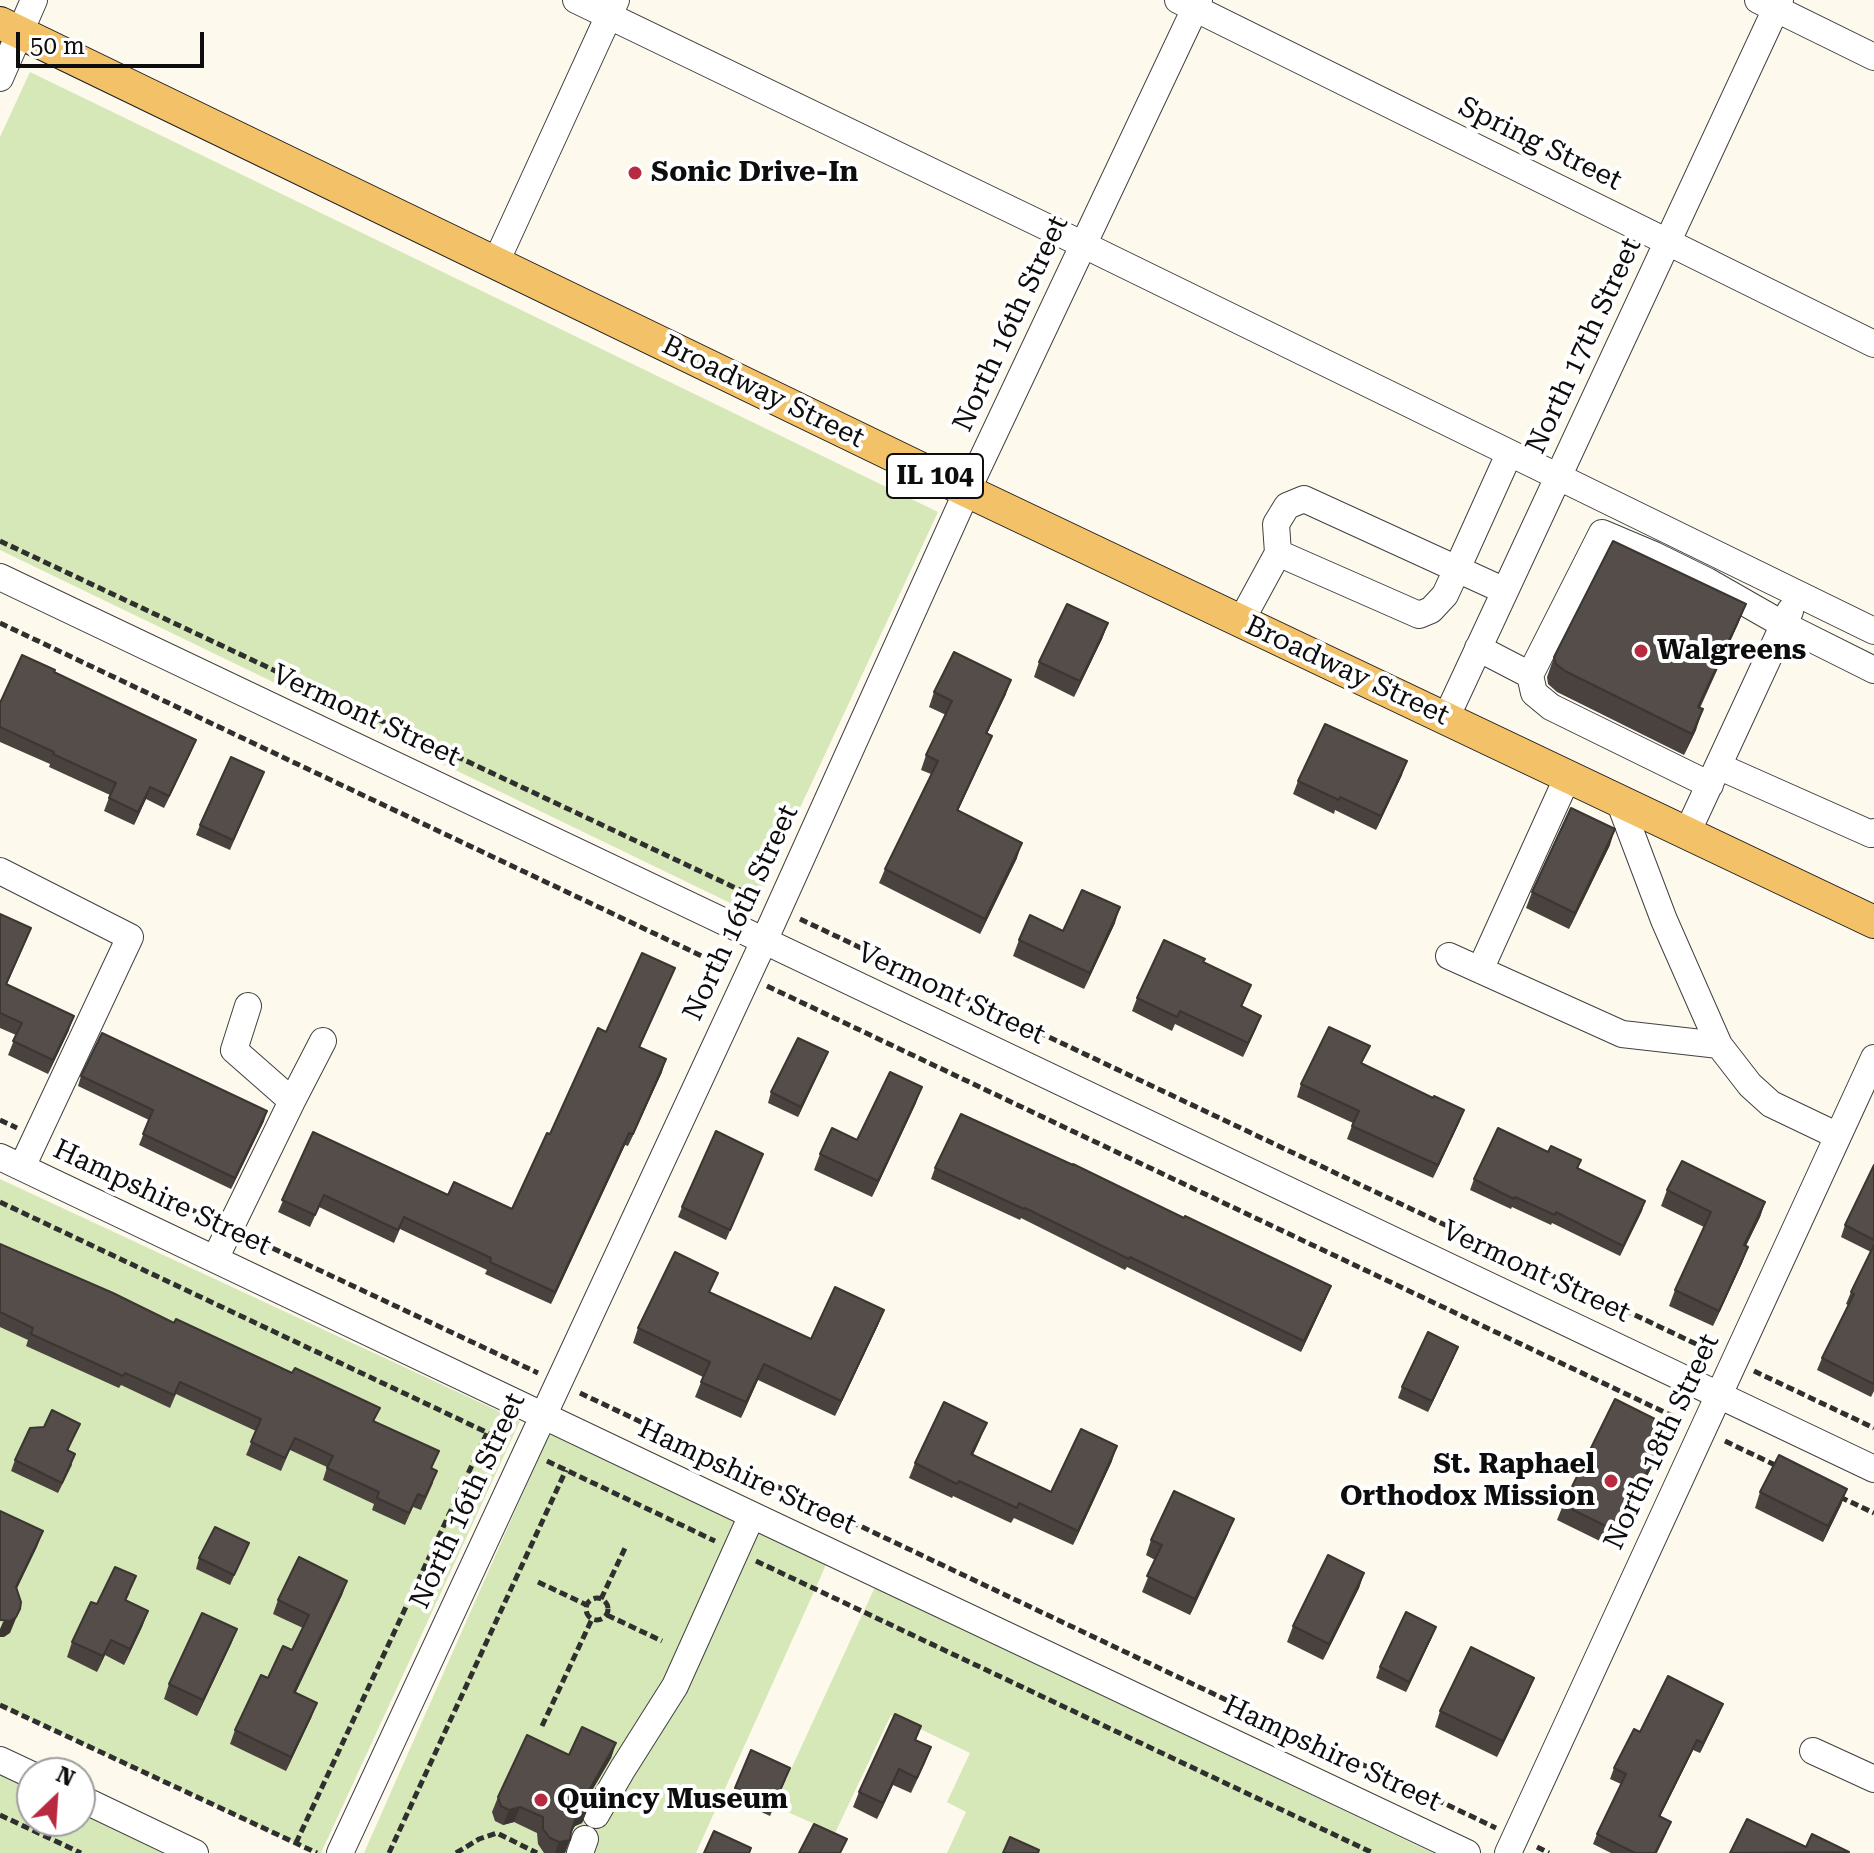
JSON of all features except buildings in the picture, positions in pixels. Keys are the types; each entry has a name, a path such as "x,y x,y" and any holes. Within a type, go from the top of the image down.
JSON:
{"main road":[{"name":"Broadway Street","path":"10,28 967,491 1874,922"}],"street":[{"path":"0,78 10,28 34,0"},
{"path":"576,0 612,8 1558,478 1798,594 1872,625"},
{"name":"Spring Street","path":"1191,3 1874,344"},
{"name":"North 16th Street","path":"340,1853 748,977 967,491 1084,245 1191,3"},
{"path":"1771,3 1874,57"},
{"name":"North 17th Street","path":"1446,718 1667,243 1771,3"},
{"path":"496,262 612,8"},
{"path":"1278,553 1419,615 1431,610 1445,595 1509,454"},
{"path":"1241,621 1278,553 1276,524 1287,506 1304,499 1505,591"},
{"path":"1616,506 1530,675 1534,693 1551,707 1714,775 1871,834 1874,832"},
{"path":"1602,533 1707,581 1784,625 1874,670"},
{"name":"Vermont Street","path":"0,577 1874,1469"},
{"path":"1687,833 1798,594"},
{"path":"1478,648 1530,675"},
{"path":"1480,970 1568,776"},
{"path":"1619,801 1664,920 1719,1045 1750,1085 1771,1104 1838,1136"},
{"path":"0,871 130,937 36,1137 11,1162"},
{"path":"1449,956 1622,1034 1719,1045"},
{"path":"248,1006 234,1050 292,1101"},
{"path":"215,1259 323,1041"},
{"name":"North 18th Street","path":"1512,1845 1874,1058"},
{"name":"Hampshire Street","path":"11,1162 1467,1853"},
{"path":"596,1815 675,1686 752,1515"},
{"path":"1813,1751 1874,1779"},
{"path":"96,1806 195,1853"}],"path":[{"path":"0,541 1874,1428"},
{"path":"0,623 1780,1468"},
{"path":"0,1120 558,1383 1512,1845 1549,1853"},
{"path":"0,1202 1373,1853"},
{"path":"296,1843 487,1433"},
{"path":"389,1853 566,1470"},
{"path":"1834,1494 1874,1513"},
{"path":"601,1599 626,1546"},
{"path":"538,1582 587,1605"},
{"path":"601,1599 607,1604 607,1615 599,1620 592,1619 586,1612 587,1605 591,1600 601,1599"},
{"path":"607,1615 662,1641"},
{"path":"542,1726 592,1619"},
{"path":"0,1705 317,1853"},
{"path":"0,1815 81,1853"},
{"path":"456,1853 479,1839 497,1833 537,1853"}],"green space":[{"path":"30,72 938,512 751,913 0,550 0,137"},
{"path":"0,1179 520,1421 321,1853 0,1705"},
{"path":"549,1434 826,1564 822,1574 696,1853 364,1853"},
{"path":"875,1587 1433,1853 947,1853 966,1812 947,1802 970,1753 891,1715 835,1833 774,1806"},
{"path":"0,1758 16,1766 16,1837 96,1837 96,1804 201,1853 0,1853"}],"place":[{"name":"Sonic Drive-In","path":"635,173"},
{"name":"Walgreens","path":"1641,651"},
{"name":"St. Raphael Orthodox Mission","path":"1611,1481"},
{"name":"Quincy Museum","path":"541,1800"}]}
